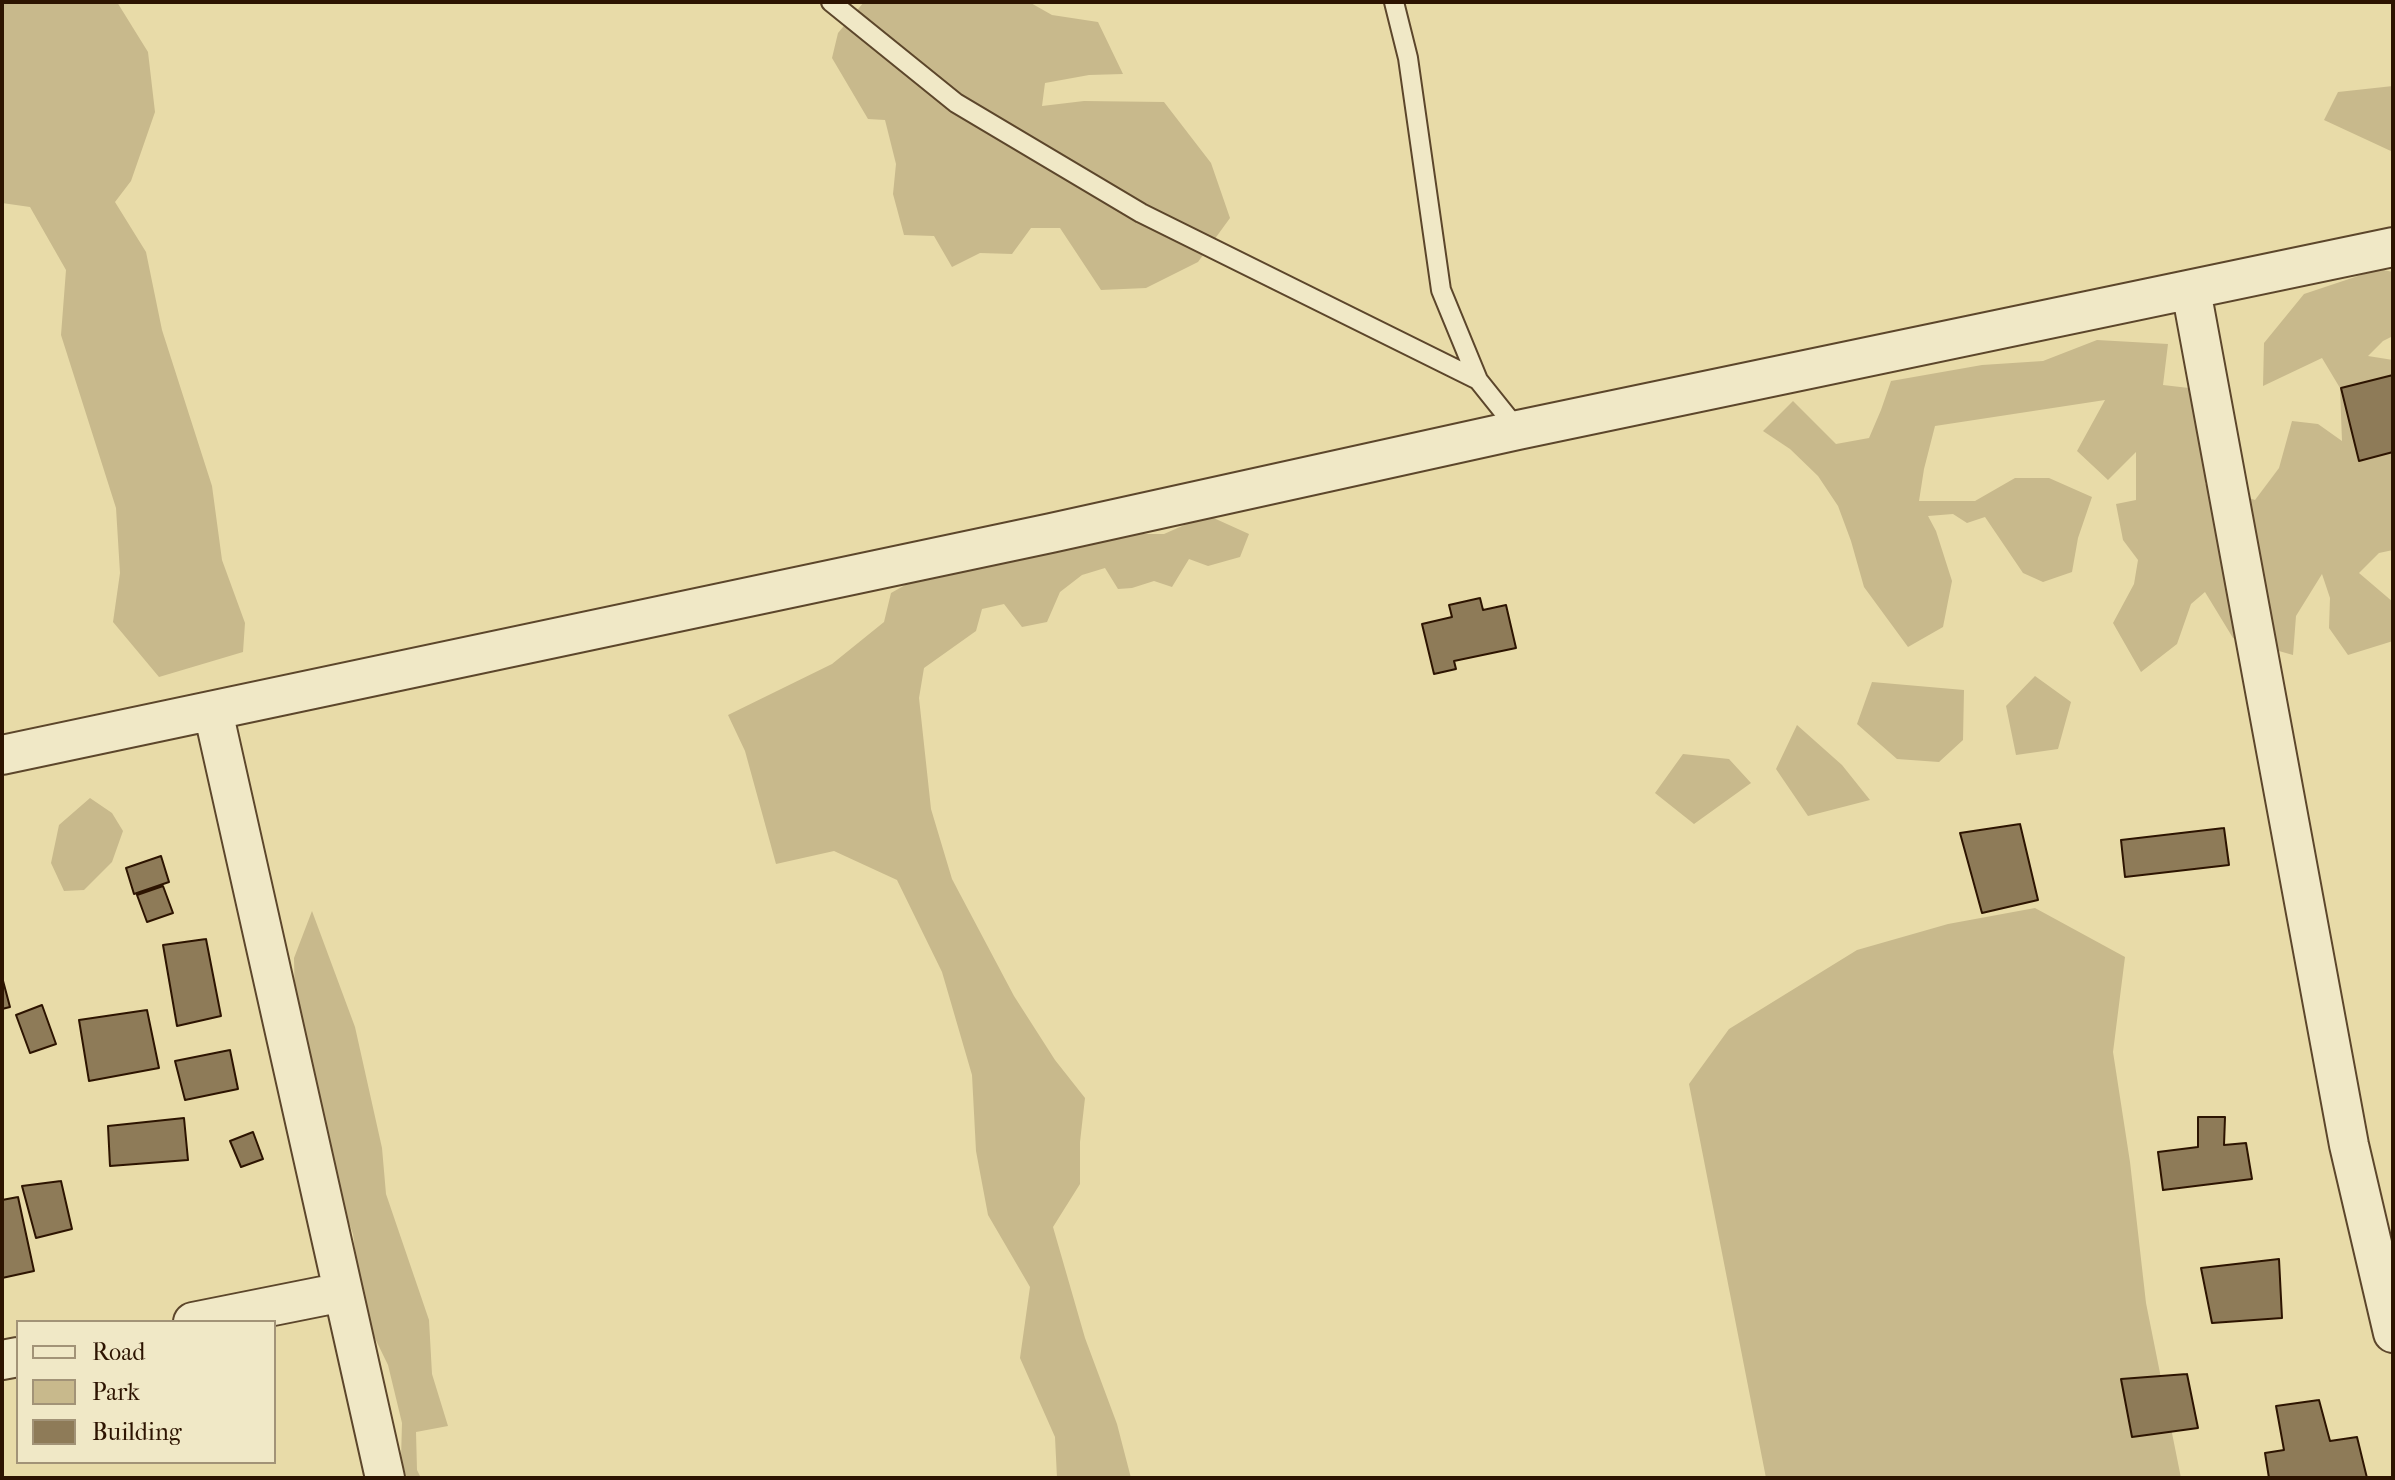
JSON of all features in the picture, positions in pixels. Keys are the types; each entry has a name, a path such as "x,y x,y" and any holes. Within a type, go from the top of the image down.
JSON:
{"street":[{"path":"2,755 1051,533 1518,430 2393,247"},
{"path":"2191,290 2349,1145 2393,1333"},
{"path":"213,711 385,1478"},
{"path":"203,1320 343,1292"}],"lane":[{"path":"831,2 956,103 1141,213 1478,380"},
{"path":"1394,2 1408,58 1441,290 1478,380 1518,430"}],"green space":[{"path":"2,2 117,2 148,52 155,112 131,181 115,202 146,252 162,330 212,486 222,560 245,623 243,652 159,677 113,622 120,573 116,508 61,335 66,270 30,207 2,203"},
{"path":"864,2 1029,2 1052,15 1098,22 1123,74 1089,75 1045,83 1042,106 1084,101 1164,102 1211,163 1230,218 1198,262 1146,288 1101,290 1060,228 1031,228 1012,254 980,253 952,267 934,236 904,235 893,194 896,164 885,120 868,119 832,58 838,33"},
{"path":"2393,86 2393,152 2324,120 2338,92"},
{"path":"2379,269 2393,272 2393,336 2368,356 2393,360 2393,550 2379,553 2359,573 2393,602 2393,641 2348,655 2329,628 2330,598 2322,574 2296,616 2293,655 2233,638 2205,592 2191,604 2177,644 2141,672 2113,623 2134,584 2138,560 2123,540 2116,504 2136,500 2136,452 2108,480 2077,451 2105,400 1935,426 1919,501 1975,501 2015,478 2049,478 2092,497 2078,538 2072,572 2043,582 2023,573 1985,517 1967,523 1953,514 1928,516 1952,581 1943,627 1908,647 1864,587 1838,506 1818,476 1790,449 1763,431 1793,401 1836,444 1869,438 1891,381 1982,365 2043,361 2097,340 2168,344 2163,385 2189,388 2205,433 2205,484 2255,500 2279,468 2292,421 2318,424 2342,441 2340,388 2322,358 2263,386 2264,343 2304,294"},
{"path":"1207,515 1249,534 1240,557 1208,566 1189,559 1172,587 1154,581 1118,589 1105,568 1082,575 1060,592 1047,622 1022,627 1004,604 982,609 976,631 924,668 919,698 931,809 952,879 1014,996 1055,1060 1085,1098 1080,1142 1080,1184 1053,1227 1085,1338 1117,1424 1131,1478 1057,1478 1055,1437 1020,1358 1030,1287 988,1215 976,1151 972,1075 942,972 897,880 834,851 776,864 745,751 728,715 832,664 884,622 891,593 937,567 1096,534 1164,534"},
{"path":"2035,676 2071,702 2058,749 2016,755 2006,706"},
{"path":"1872,682 1964,690 1963,740 1939,762 1897,759 1857,724"},
{"path":"1797,725 1842,765 1870,800 1808,816 1776,769"},
{"path":"1683,754 1729,759 1751,783 1694,824 1655,793"},
{"path":"90,798 112,813 123,831 112,862 84,890 64,891 51,863 59,825"},
{"path":"2035,908 2125,957 2113,1052 2130,1162 2146,1303 2181,1478 1766,1478 1689,1084 1729,1029 1857,950 1948,924"},
{"path":"312,911 355,1027 382,1148 386,1194 429,1320 432,1374 448,1426 416,1432 417,1470 421,1478 407,1478 401,1459 402,1423 388,1365 368,1324 353,1234 338,1193 295,1009 294,958"}],"building":[{"path":"2393,375 2393,452 2359,461 2341,388"},
{"path":"1480,598 1483,610 1506,605 1516,648 1454,661 1456,669 1434,674 1422,624 1452,617 1449,605"},
{"path":"2020,824 2038,900 1982,913 1960,833"},
{"path":"2224,828 2229,865 2125,877 2121,840"},
{"path":"161,856 169,882 134,894 126,868"},
{"path":"163,886 173,913 147,922 137,895"},
{"path":"206,939 221,1016 177,1026 163,945"},
{"path":"2,977 10,1007 2,1009"},
{"path":"42,1005 56,1044 30,1053 16,1015"},
{"path":"147,1010 159,1068 89,1081 79,1020"},
{"path":"230,1050 238,1089 185,1100 175,1061"},
{"path":"2198,1117 2225,1117 2224,1145 2246,1143 2252,1179 2163,1190 2158,1152 2198,1147"},
{"path":"184,1118 188,1160 110,1166 108,1126"},
{"path":"253,1132 263,1159 241,1167 230,1141"},
{"path":"61,1181 72,1229 36,1238 22,1186"},
{"path":"18,1197 34,1271 2,1278 2,1200"},
{"path":"2279,1259 2282,1318 2212,1323 2201,1268"},
{"path":"2187,1374 2198,1428 2132,1437 2121,1379"},
{"path":"2319,1400 2330,1441 2357,1437 2367,1478 2269,1478 2265,1453 2284,1450 2276,1406"}]}
